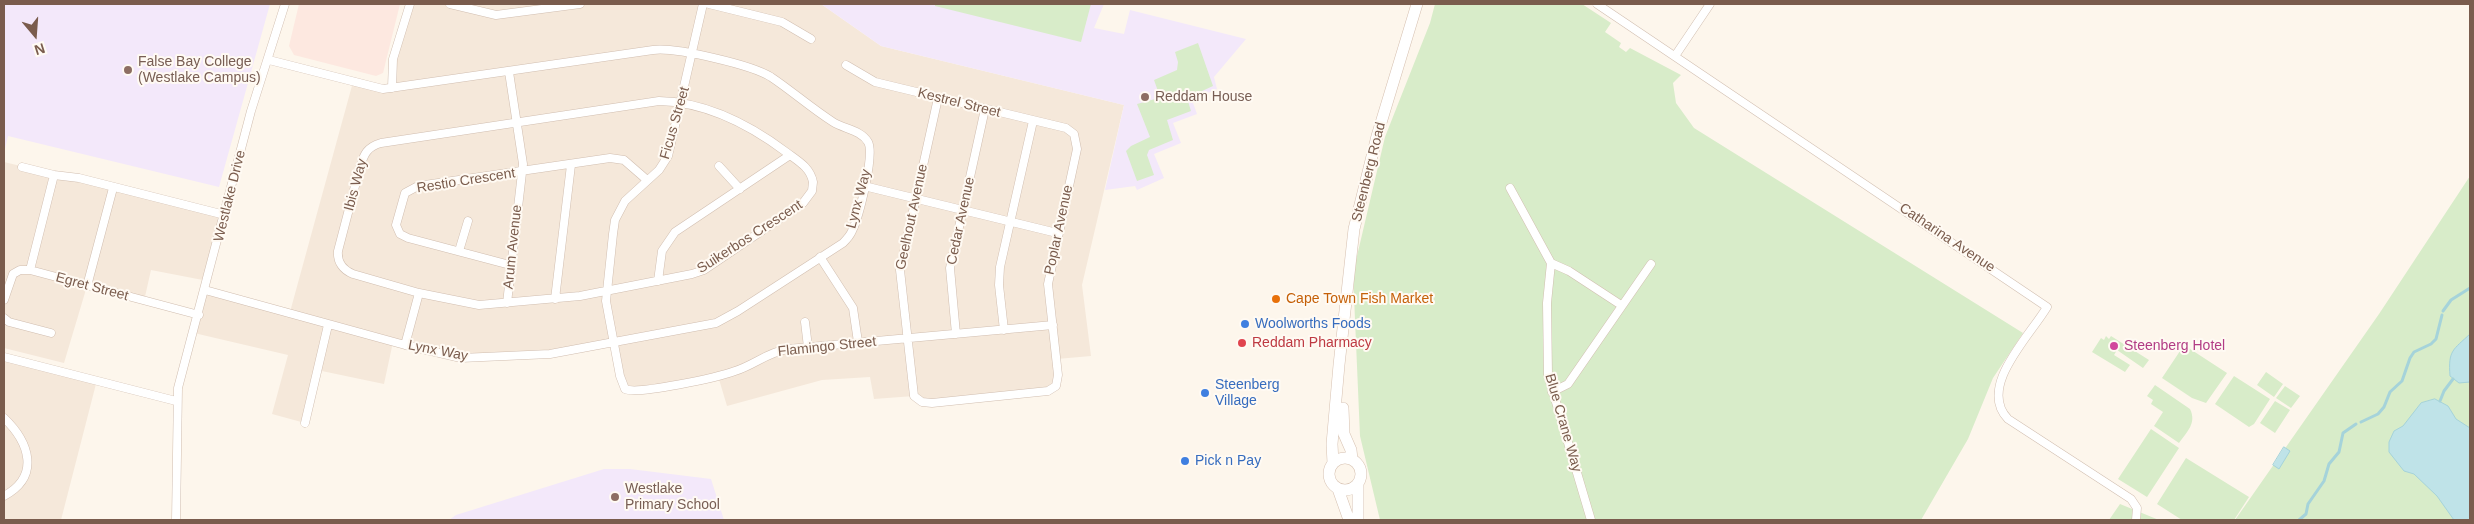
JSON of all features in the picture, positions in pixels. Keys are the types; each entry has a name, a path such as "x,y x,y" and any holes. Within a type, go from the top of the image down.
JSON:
{"main road":[{"name":"Steenberg Road","path":"1333,463 1332,444 1348,274 1361,196 1417,4"},
{"name":"Steenberg Road","path":"1342,344 1344,365 1343,424 1352,459"},
{"path":"1350,520 1338,489 1330,482 1329,477 1333,463 1342,458 1352,459 1361,470 1358,484 1358,520"},
{"path":"1338,489 1351,490 1358,484"}],"street":[{"name":"Westlake Drive","path":"176,520 176,402 178,388 199,316 251,111 269,60 285,4"},
{"path":"392,88 393,59 410,4"},
{"path":"450,4 496,15 580,4"},
{"name":"Ficus Street","path":"614,343 606,301 615,220 625,201 659,170 668,156 703,4"},
{"path":"709,4 782,22 811,39"},
{"name":"Catharina Avenue","path":"1597,4 2047,307 2000,380 1997,396 2000,408 2008,419 2131,499 2137,508 2136,520"},
{"path":"1675,56 1710,4"},
{"name":"Lynx Way","path":"205,290 405,345 461,358 550,354 716,323 738,311 843,242 852,232 871,153 869,144 863,136 832,122 764,73 674,49 653,50 392,88 374,88 269,60"},
{"name":"Kestrel Street","path":"846,65 875,82 1066,128 1074,134"},
{"name":"Arum Avenue","path":"507,303 522,172 509,72"},
{"name":"Geelhout Avenue","path":"938,98 900,270 906,338 914,396 922,402 932,403 1048,391 1056,386"},
{"name":"Ibis Way","path":"607,291 555,299 471,305 419,293 347,272 339,260 338,251 365,152 369,147 381,143 660,101 681,104"},
{"name":"Suikerbos Crescent","path":"607,291 704,270 803,203 812,191 811,174 807,168 747,126 681,104"},
{"name":"Cedar Avenue","path":"956,334 949,276 986,109"},
{"path":"1004,330 999,277 1033,121"},
{"name":"Poplar Avenue","path":"1056,386 1058,375 1048,284 1057,233 1077,149 1074,134"},
{"path":"658,281 662,252 668,239 682,227 790,155"},
{"name":"Restio Crescent","path":"510,265 400,234 396,225 405,193 418,186 619,158 629,162 648,180"},
{"path":"555,299 571,165"},
{"path":"719,166 740,189"},
{"path":"22,167 54,175 78,178 225,215"},
{"path":"4,300 13,274 20,270 30,270 54,175"},
{"path":"864,186 1057,233"},
{"path":"87,286 113,188"},
{"path":"1510,188 1551,263 1569,271 1622,305"},
{"path":"459,251 468,221"},
{"path":"820,257 852,308 858,342"},
{"name":"Blue Crane Way","path":"1551,263 1547,303 1547,357 1552,392 1591,520"},
{"path":"1552,392 1568,384 1651,264"},
{"name":"Egret Street","path":"30,270 199,316"},
{"path":"405,345 419,293"},
{"path":"4,318 9,322 51,333"},
{"path":"804,322 808,347"},
{"path":"305,423 328,324"},
{"name":"Flamingo Street","path":"614,343 622,385 626,389 635,392 735,372 780,350 1053,325"},
{"path":"4,357 176,402"},
{"path":"4,418 12,426 25,447 28,464 20,483 13,491 4,496"}],"shaded area":[{"name":"False Bay College (Westlake Campus)","path":"4,4 270,4 219,187 8,136 4,153"},
{"path":"299,4 400,4 383,73 376,76 294,55 289,46"},
{"path":"410,4 821,4 881,46 1124,105 1082,285 1091,356 1057,359 1052,389 932,403 914,396 874,399 870,377 822,380 727,406 718,376 625,389 613,343 574,351 472,358 393,342 384,384 317,370 305,423 272,414 288,355 194,333 205,290 290,312 353,82 392,88 392,68"},
{"name":"Reddam House","path":"821,4 1104,4 1094,28 1124,34 1130,10 1246,39 1214,77 1217,89 1192,100 1197,114 1173,123 1181,143 1154,154 1164,178 1137,190 1135,186 1105,190 1124,105 881,46"},
{"path":"4,162 225,215 208,281 151,270 144,301 87,286 64,363 4,348"},
{"path":"4,354 97,380 61,520 4,520"},
{"name":"Westlake Primary School","path":"604,469 630,469 711,479 724,520 449,520 456,515"}],"green space":[{"path":"935,4 1091,4 1081,42 935,6"},
{"path":"1435,4 1582,4 1611,23 1605,32 1621,43 1619,47 1626,52 1630,48 1681,75 1673,83 1676,103 1694,128 2023,333 1993,378 1968,439 1921,520 1380,520 1360,436 1353,273 1385,137 1430,23"},
{"path":"1198,43 1213,86 1187,98 1191,111 1167,120 1173,140 1149,150 1147,155 1154,175 1137,181 1126,151 1131,146 1150,137 1137,104 1155,99 1159,94 1154,80 1177,70 1178,62 1175,52"},
{"path":"2470,176 2470,520 2235,520 2379,314"},
{"path":"2106,336 2109,339 2111,336 2149,360 2143,368 2117,350 2114,355 2130,365 2125,372 2092,352 2101,338 2104,340"},
{"path":"2184,345 2227,373 2206,403 2192,398 2162,378"},
{"path":"2266,372 2283,384 2274,397 2257,385"},
{"path":"2234,376 2270,399 2254,424 2249,427 2215,404"},
{"path":"2155,385 2190,409 2192,423 2179,443 2154,426 2163,412 2151,404 2153,400 2147,396"},
{"path":"2285,386 2300,396 2291,408 2276,398"},
{"path":"2275,401 2290,410 2275,433 2260,423"},
{"path":"2151,429 2179,448 2147,497 2118,479"},
{"path":"2186,458 2249,497 2234,520 2182,520 2157,504"},
{"path":"2120,504 2159,520 2109,520"}],"water":[{"path":"2470,334 2470,382 2459,383 2450,376 2451,356 2456,347"},
{"path":"2435,399 2448,406 2456,419 2470,428 2470,520 2454,520 2437,496 2414,474 2404,471 2389,452 2389,442 2394,431 2403,426 2421,403"},
{"path":"2284,447 2290,451 2279,469 2273,465"}],"waterway":[{"path":"2443,311 2451,300 2470,288"},
{"path":"2361,422 2378,414 2384,407 2390,392 2402,381 2414,352 2431,344 2436,339 2442,315"},
{"path":"2440,401 2444,391 2453,379"},
{"path":"2299,520 2306,514 2308,504 2324,481 2329,464 2339,452 2343,433 2356,424"}],"place":[{"name":"False Bay College (Westlake Campus)","path":"128,70"},
{"name":"Reddam House","path":"1145,97"},
{"name":"Cape Town Fish Market","path":"1276,299"},
{"name":"Woolworths Foods","path":"1245,324"},
{"name":"Reddam Pharmacy","path":"1242,343"},
{"name":"Steenberg Hotel","path":"2114,346"},
{"name":"Steenberg Village","path":"1205,393"},
{"name":"Pick n Pay","path":"1185,461"},
{"name":"Westlake Primary School","path":"615,497"}]}
